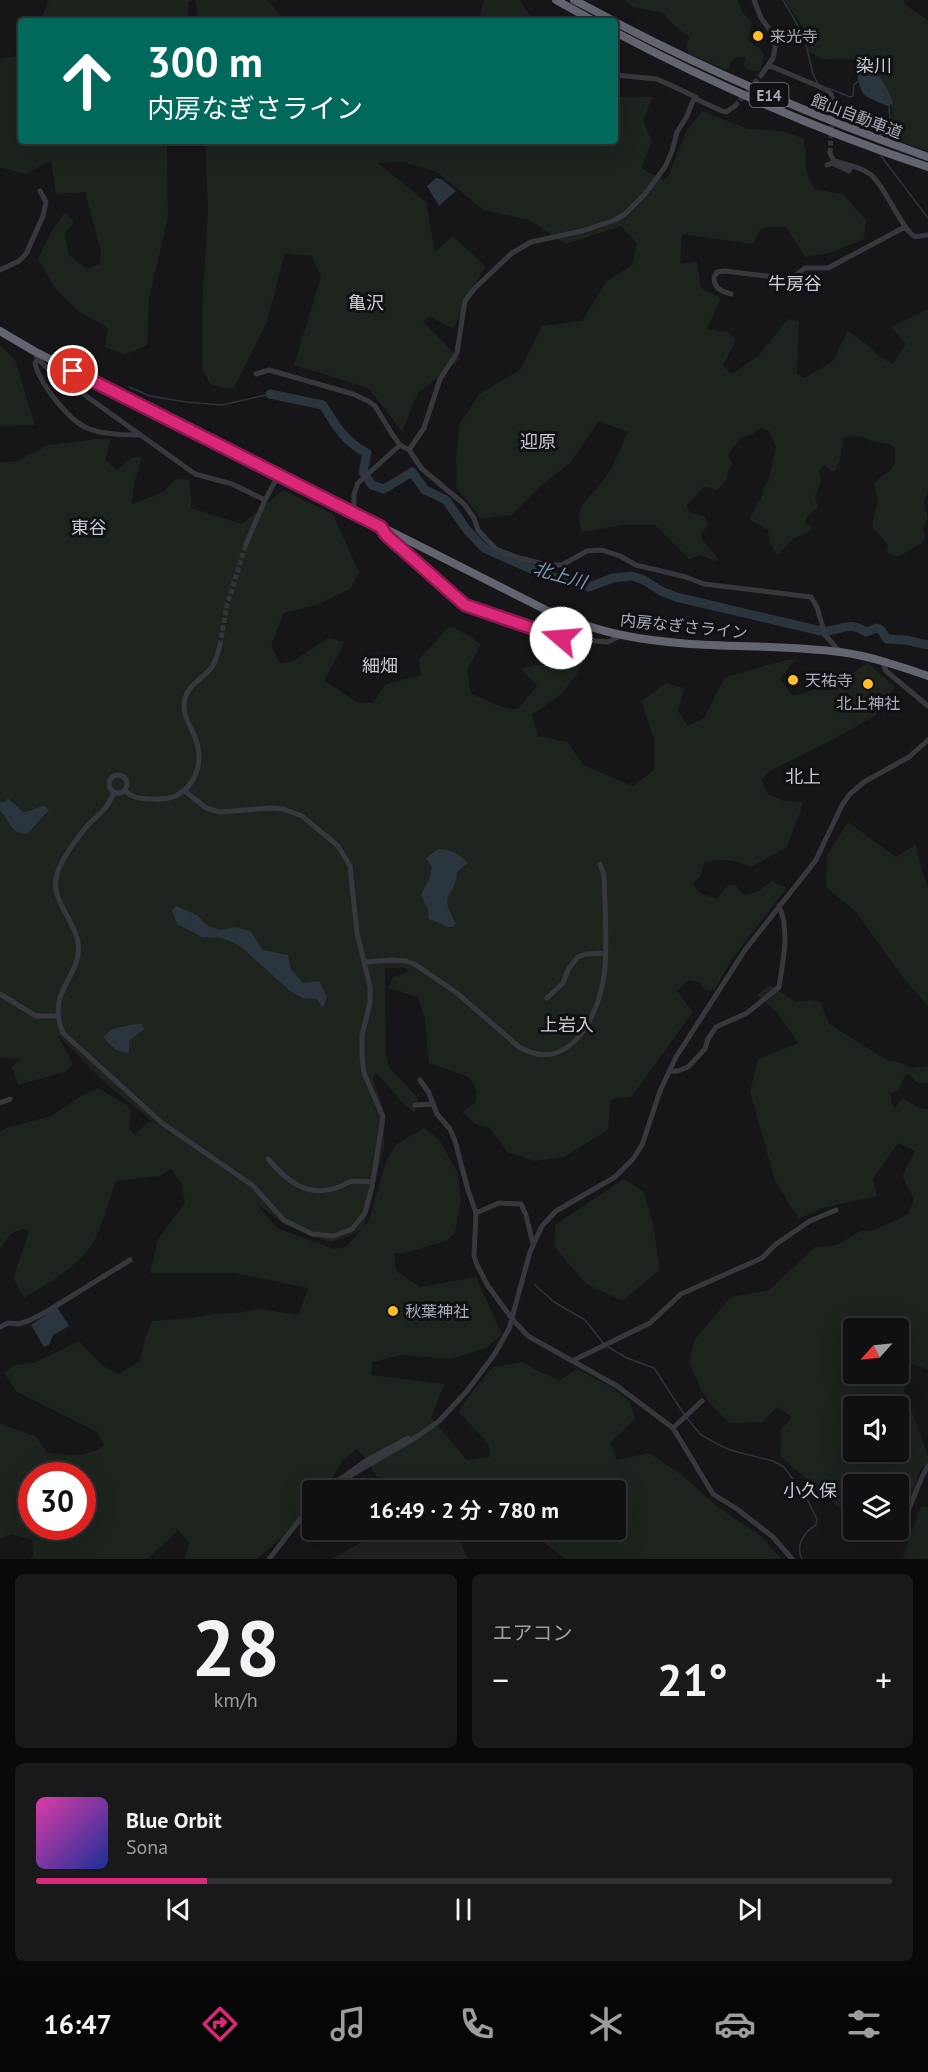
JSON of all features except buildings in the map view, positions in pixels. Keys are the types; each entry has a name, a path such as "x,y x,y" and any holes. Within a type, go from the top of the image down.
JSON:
{"highway":[{"path":"556,0 589,18"},
{"name":"館山自動車道","path":"574,0 608,18"},
{"name":"館山自動車道","path":"618,23 725,76 788,104 928,157"},
{"name":"館山自動車道","path":"618,33 731,89 795,117 928,167"},
{"name":"内房なぎさライン","path":"0,331 36,355 548,612 622,635 676,642 841,652 882,661 928,676"}],"street":[{"path":"754,0 761,18 773,34 776,43 775,52 762,74"},
{"path":"768,65 825,89 831,94 833,101"},
{"path":"618,75 657,79 722,111 726,112 735,106"},
{"path":"409,450 424,428 440,379 457,353 465,300 505,259 531,242 582,231 615,220 625,214 645,194 664,167 672,151 677,132 696,97"},
{"path":"830,153 834,161 870,173 905,227 916,236 928,235"},
{"path":"827,165 832,163 849,171 851,166"},
{"path":"0,270 19,261 26,254 43,216 46,202 40,191"},
{"path":"731,294 720,291 716,286 714,277 717,272 791,279 805,268 828,268 905,227"},
{"path":"36,355 47,368 195,474 232,484 265,500"},
{"path":"36,355 36,370 55,400 84,428 140,435"},
{"path":"256,374 269,370 352,394 368,401 381,414 400,445 409,450 422,469 464,504 474,518 478,531 496,549 547,565 562,566 587,550 602,550 636,565 686,576 704,584 811,597 817,607 825,635 841,652"},
{"path":"354,513 354,494 361,479 400,445"},
{"path":"246,544 278,476"},
{"path":"381,527 386,535 465,605 561,638 608,642 622,635"},
{"path":"125,790 120,793 114,792 109,784 112,778 123,777 128,794 143,799 160,800 185,791 192,782 198,759 198,746 184,714 184,701 196,681 213,666 220,645"},
{"path":"882,661 886,671 928,706"},
{"path":"346,1480 439,1421 494,1355 513,1320 533,1244 542,1226 552,1215 615,1177 633,1159 642,1145 669,1071 745,950 816,860 842,805 850,794 864,782 909,757 928,740"},
{"path":"114,792 103,813 87,827 56,876 57,897 78,942 78,954 60,995 58,1016 63,1033 138,1102 182,1138 252,1185 277,1214 312,1234 334,1236 352,1229 365,1213 383,1117 364,1073 362,1035 370,1003 370,987 357,933 350,866 342,850 302,816 283,809 257,807 220,812 206,808 185,791"},
{"path":"365,962 392,960 406,961 416,965 457,993 529,1053 541,1056 564,1050 572,1044 586,1026 600,993 605,968 604,875 600,864"},
{"path":"669,1071 678,1071 688,1067 705,1049 716,1027 747,1013 779,987 783,966 784,932 783,914 779,906"},
{"path":"547,998 563,983 569,968 578,957 605,953"},
{"path":"0,994 36,1016 58,1016"},
{"path":"420,1080 429,1093 437,1114 450,1129 476,1213 474,1256 488,1286 513,1320 528,1336 617,1386 673,1428 713,1494 737,1509 773,1538 792,1559"},
{"path":"0,1102 10,1099"},
{"path":"416,1105 432,1104"},
{"path":"268,1159 289,1181 309,1190 337,1188 355,1181 372,1182"},
{"path":"476,1213 499,1203 521,1204 533,1244"},
{"path":"572,1361 650,1323 681,1294 762,1258 776,1244 810,1221 836,1210"},
{"path":"0,1327 8,1323 18,1324 28,1321 46,1312 130,1260"},
{"path":"673,1428 702,1401"},
{"path":"339,1480 364,1462 421,1433"},
{"path":"909,1508 920,1478 928,1466"},
{"path":"269,1559 302,1516"}],"shaded area":[{"path":"49,0 195,0 189,1 187,18 41,18"},
{"path":"195,0 267,0 283,18 198,18"},
{"path":"484,0 519,0 532,18 479,18"},
{"path":"625,0 737,0 742,12 752,22 748,39 764,54 760,71 748,70 743,65 746,57 735,58 729,68 725,69 689,54 686,46 690,39 668,20 664,13 633,7"},
{"path":"784,0 904,0 905,5 928,20 928,151 886,137 891,121 891,104 876,81 857,62 846,59 824,59 813,55 808,50 804,30"},
{"path":"18,56 18,144 167,144 168,217 149,299 147,345 125,355 105,347 108,328 78,311 55,288 38,259 51,232 65,212 74,222 65,233 68,254 86,269 100,264 101,252 85,192 56,194 51,161 25,174 0,167 0,59"},
{"path":"861,60 881,78 893,103 888,106 863,93 855,65"},
{"path":"618,97 652,97 643,121 652,142 641,167 664,180 669,175 686,131 702,111 749,129 782,131 803,138 806,170 814,189 843,194 866,220 864,239 830,253 805,257 786,227 761,228 753,244 682,234 680,264 697,261 701,288 721,298 707,329 727,332 736,340 723,366 732,374 759,355 788,319 799,321 797,374 804,378 832,362 848,331 868,345 881,358 893,364 906,344 891,327 928,309 928,491 924,502 928,518 923,530 925,537 921,544 904,554 896,556 887,552 888,545 873,528 878,501 874,484 892,468 895,449 890,444 871,441 861,436 844,437 840,460 835,471 824,466 819,471 821,480 815,497 818,507 805,522 812,528 793,539 777,555 769,541 768,530 750,520 768,481 776,448 769,431 760,428 752,435 741,437 728,455 732,464 722,486 716,490 703,488 687,505 691,513 705,517 708,526 701,533 702,539 719,560 714,561 701,555 689,559 655,525 623,525 582,532 579,522 582,507 610,470 628,432 599,421 571,462 543,484 512,515 481,519 457,488 456,460 459,425 479,394 520,370 542,326 582,321 606,282 632,265 637,243 621,226 566,244 529,220 483,210 437,172 403,162 378,163 426,202 435,252 453,236 485,266 453,329 429,316 423,322 460,359 418,393 402,431 368,388 294,365 321,277 312,256 285,253 267,322 234,388 226,389 210,384 202,369 202,312 208,209 205,144 618,144"},
{"path":"436,178 441,179 456,191 439,206 427,186"},
{"path":"0,345 15,360 35,425 0,426"},
{"path":"111,439 105,460 117,470 131,458 142,456 134,484 132,504 163,492 177,478 190,480 191,508 242,524 283,490 333,514 359,573 350,589 317,605 284,613 271,645 280,664 293,661 328,638 345,642 324,681 359,703 373,703 386,684 421,675 419,659 450,626 481,645 467,670 471,694 512,709 518,709 537,686 521,669 534,665 548,665 574,646 591,647 576,675 560,695 532,715 538,736 567,742 584,765 633,786 654,770 654,739 641,701 666,683 684,688 678,711 688,726 704,718 725,677 787,660 795,660 780,679 793,696 846,680 868,663 895,687 875,716 770,771 761,780 768,794 783,801 802,802 786,848 751,867 728,860 705,862 700,877 693,885 700,893 716,899 725,888 731,885 737,887 745,895 757,892 772,881 785,887 785,890 732,959 714,991 705,990 699,982 689,980 677,991 693,1012 632,1096 611,1100 608,1130 564,1157 535,1161 507,1152 490,1128 475,1124 462,1112 475,1103 477,1091 469,1077 429,1063 425,1019 418,997 388,988 393,977 409,972 406,968 385,968 386,1054 389,1067 418,1098 415,1113 377,1074 373,1078 384,1111 384,1147 364,1225 369,1222 385,1164 396,1144 424,1128 438,1138 457,1171 461,1199 455,1233 446,1241 402,1254 394,1253 396,1271 420,1287 476,1277 502,1334 486,1348 451,1359 402,1355 373,1362 371,1375 444,1384 431,1418 467,1460 490,1457 489,1445 459,1412 468,1397 493,1367 522,1362 560,1380 577,1369 612,1387 630,1402 635,1419 610,1443 617,1460 649,1453 682,1475 718,1507 762,1537 781,1559 565,1559 541,1540 626,1540 626,1480 396,1480 377,1477 357,1449 342,1461 331,1480 302,1480 302,1520 257,1559 185,1559 189,1542 178,1530 148,1559 30,1559 33,1556 32,1540 96,1540 96,1462 18,1462 18,1536 11,1534 0,1539 0,1424 35,1436 48,1453 83,1454 104,1446 97,1432 17,1392 4,1373 14,1365 34,1363 79,1341 102,1365 118,1374 140,1361 145,1338 152,1321 260,1309 299,1315 308,1288 235,1273 150,1273 158,1239 185,1203 182,1185 171,1169 160,1176 116,1181 95,1239 82,1257 64,1273 24,1298 13,1278 29,1232 27,1229 22,1229 14,1232 0,1249 0,1132 6,1128 51,1116 81,1096 98,1088 127,1105 131,1111 129,1129 134,1134 150,1121 158,1126 104,1082 57,1034 73,1064 65,1072 18,1085 12,1067 20,1059 0,1058 0,462 15,462 49,445","holes":["256,1203 285,1225 330,1242 362,1229 346,1247 334,1249 277,1228"]},
{"path":"8,798 23,812 45,806 49,810 27,834 17,832 0,811 0,802 5,802"},
{"path":"848,822 896,857 916,844 928,887 928,1006 902,976 856,912 826,887 827,855"},
{"path":"438,849 454,853 468,863 457,872 456,881 447,900 456,924 453,927 429,919 428,910 421,895 432,867 426,858"},
{"path":"176,906 197,915 208,926 221,930 234,927 250,931 263,950 288,955 291,969 303,983 319,981 327,997 323,1008 317,999 303,998 290,991 240,946 223,938 202,937 177,924 172,910"},
{"path":"770,985 796,1002 812,1000 821,1003 829,1024 887,1060 910,1068 928,1066 928,1082 919,1084 906,1074 899,1090 891,1093 891,1102 895,1108 901,1100 905,1099 919,1108 928,1109 928,1370 911,1363 909,1371 909,1318 843,1318 843,1384 906,1384 904,1391 906,1396 843,1396 843,1462 909,1462 909,1405 928,1456 928,1464 921,1469 909,1501 909,1474 843,1474 843,1511 781,1457 780,1431 792,1417 777,1407 763,1422 730,1423 710,1404 701,1390 689,1361 695,1339 731,1297 769,1290 815,1247 837,1245 861,1231 871,1231 897,1220 908,1214 914,1199 902,1176 915,1151 898,1143 873,1179 877,1196 823,1208 799,1219 775,1181 750,1092 758,1059 798,1043 776,1011 757,995"},
{"path":"142,1024 144,1029 129,1041 129,1052 127,1053 116,1050 103,1037 112,1029"},
{"path":"624,1179 644,1192 654,1229 660,1270 622,1301 585,1283 554,1246 555,1225"},
{"path":"57,1307 69,1326 53,1335 49,1345 44,1347 31,1325"},
{"path":"921,1506 928,1507 928,1559 905,1559 903,1557"},
{"path":"365,1540 459,1540 468,1559 332,1559"}],"waterway":[{"path":"783,0 804,36 813,74 818,84"},
{"path":"828,88 850,97 853,96 854,85 858,81"},
{"path":"880,136 890,120 889,106"},
{"path":"881,156 928,218"},
{"path":"129,387 150,396 222,405 270,394"},
{"name":"北上川","path":"270,394 323,405 347,439 367,453 363,472 372,485 384,489 412,472 425,490 446,500 467,530 484,548 524,566 589,587 613,578 632,576 676,597 821,631 848,626 866,632 877,628 887,639 928,645"},
{"path":"535,1285 554,1302 585,1320 604,1344"},
{"path":"608,1347 627,1358 654,1368 684,1414"},
{"path":"687,1418 700,1434 717,1444 730,1450 773,1461 784,1467 807,1499 817,1519 816,1525 808,1531 800,1544 802,1559"}],"tunnel":[{"path":"735,106 762,74"},
{"path":"830,153 833,101"},
{"path":"220,645 227,605 246,544"}],"place":[{"name":"来光寺","path":"758,36"},
{"name":"天祐寺","path":"793,680"},
{"name":"北上神社","path":"868,684"},
{"name":"秋葉神社","path":"393,1311"}],"district":[{"name":"染川","path":"874,65"},
{"name":"牛房谷","path":"795,283"},
{"name":"亀沢","path":"366,302"},
{"name":"迎原","path":"538,441"},
{"name":"東谷","path":"89,527"},
{"name":"細畑","path":"380,665"},
{"name":"北上","path":"803,776"},
{"name":"上岩入","path":"567,1024"},
{"name":"小久保","path":"810,1490"}],"route":[{"path":"73,371 381,527 386,535 465,605 561,638"}]}
